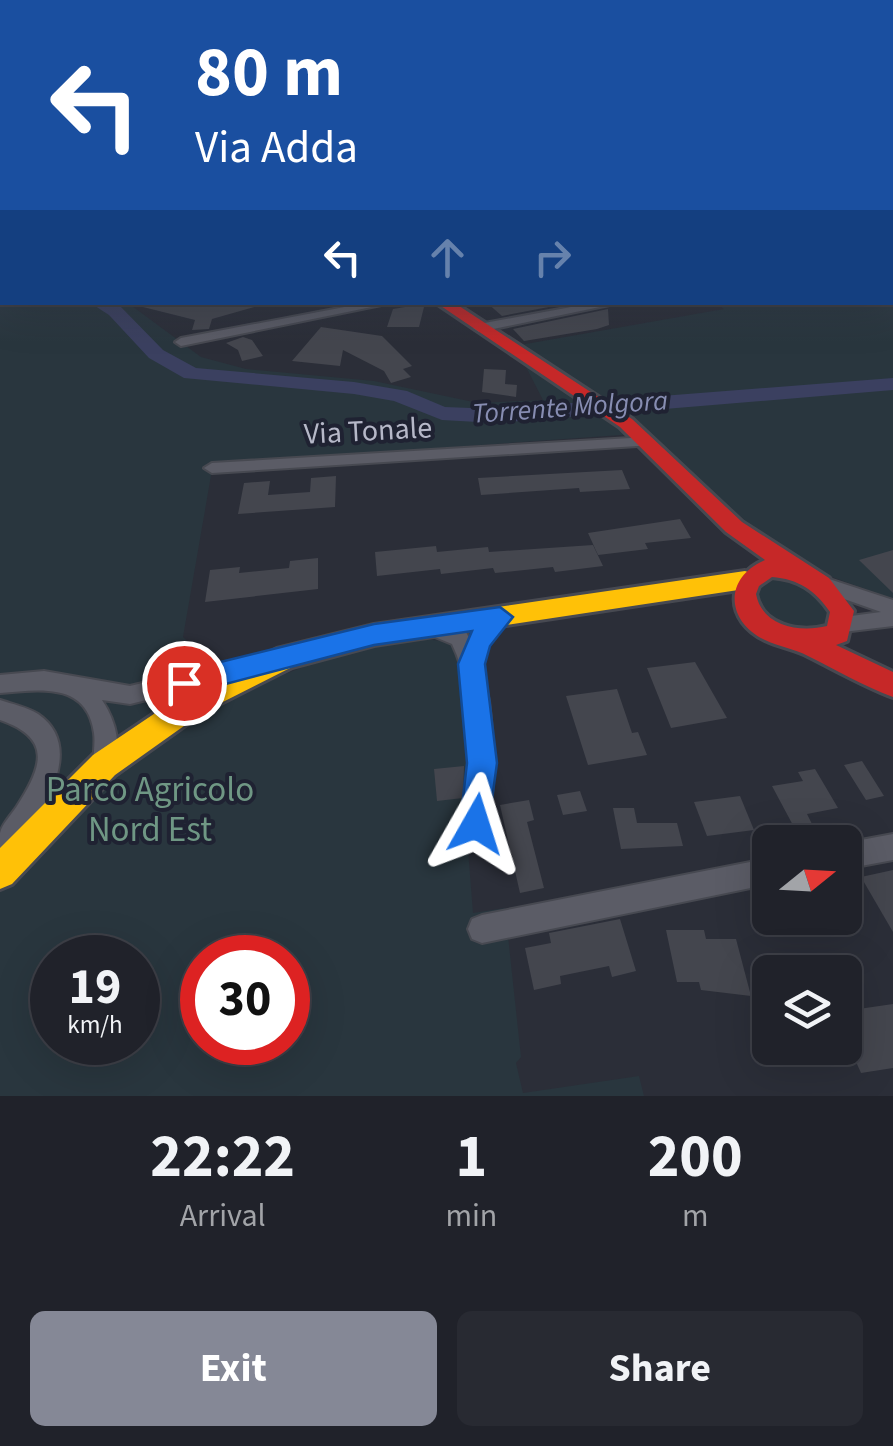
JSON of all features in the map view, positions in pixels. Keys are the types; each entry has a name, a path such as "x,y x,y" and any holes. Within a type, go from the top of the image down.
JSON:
{"street":[{"path":"181,342 376,305"},
{"path":"446,305 604,408 648,442 734,528 822,584 893,608"},
{"path":"480,328 603,305"},
{"name":"Via Tonale","path":"212,468 648,442"},
{"path":"734,528 747,577 742,598 752,616"},
{"path":"0,684 34,680 114,695 146,693 360,638 640,599 747,577 772,568 799,572"},
{"path":"822,584 838,601 843,625 893,683"},
{"path":"640,599 720,604 752,616 777,636 808,644 893,683"},
{"path":"471,664 479,642 500,617"},
{"path":"808,644 832,638 843,625 893,618"},
{"path":"427,627 459,638 471,664 482,763 476,824"},
{"path":"0,872 104,765 195,702 286,658"},
{"path":"74,688 92,702 103,720 107,741 104,765"},
{"path":"0,710 37,724 45,736 50,758 40,790 0,852"},
{"path":"862,853 893,847"},
{"path":"482,929 752,875"}],"green space":[{"name":"Parco Agricolo Nord Est","path":"0,305 131,305 201,357 246,369 374,381 478,403 543,400 526,367 548,365 520,345 724,309 719,305 893,305 893,599 804,567 763,541 649,433 213,464 183,637 241,693 320,661 379,644 436,640 462,645 477,756 465,811 473,913 505,908 521,1057 516,1063 523,1093 639,1076 644,1096 0,1096"},
{"path":"764,575 799,578 830,610 825,626 791,631 756,608 756,580"}],"building":[{"path":"489,305 559,305 502,316"},
{"path":"258,306 212,319 209,329 192,330 195,320 143,307"},
{"path":"424,307 419,327 387,327 393,309"},
{"path":"608,309 609,325 597,329 524,341 513,329"},
{"path":"321,327 382,336 412,366 403,369 411,377 391,383 384,371 343,350 340,366 292,361"},
{"path":"243,337 252,340 263,356 242,361 238,350 226,343"},
{"path":"484,369 506,370 505,384 517,385 516,397 482,392"},
{"path":"622,470 630,489 580,492 579,488 481,495 478,478"},
{"path":"336,476 335,507 238,514 244,483 270,481 268,495 310,492 311,478"},
{"path":"680,519 691,538 645,543 648,549 598,555 588,533"},
{"path":"593,545 603,566 555,572 553,567 495,573 493,568 441,574 440,569 377,576 375,552 436,546 437,552 488,547 489,552"},
{"path":"893,550 893,593 859,560"},
{"path":"318,558 318,589 205,602 210,570 240,567 239,573 289,568 290,561"},
{"path":"695,662 727,718 671,728 647,668"},
{"path":"617,689 632,733 638,732 647,755 588,765 566,696"},
{"path":"862,761 884,796 866,800 844,765"},
{"path":"464,766 463,798 437,801 434,769"},
{"path":"815,769 838,808 807,814 812,825 793,825 772,786 803,781 798,772"},
{"path":"580,791 587,811 563,815 557,795"},
{"path":"740,796 752,830 707,836 694,802"},
{"path":"529,800 534,820 527,822 544,888 520,893 500,805"},
{"path":"613,808 634,808 637,823 677,823 683,846 621,849"},
{"path":"893,870 893,932 862,879"},
{"path":"620,919 636,971 612,977 609,966 560,976 561,984 534,990 525,948 551,943 549,933"},
{"path":"666,930 704,930 706,939 736,939 751,996 701,990 699,982 677,982"},
{"path":"893,1004 893,1068 861,1073 857,1065 862,1065 862,1009"}],"waterway":[{"name":"Torrente Molgora","path":"103,305 115,311 156,354 191,374 354,388 399,396 442,413 496,416 893,384"}],"traffic: slow":[{"path":"0,872 104,765 195,702 286,657 374,635 745,580"}],"traffic: jam":[{"path":"447,305 626,423 734,527 799,572"},
{"path":"768,568 791,570 820,584 842,611 838,634 815,640 793,639 757,622 746,608 744,594 750,580 768,568"},
{"path":"809,644 893,685"}],"route":[{"path":"184,683 374,635 500,617 485,632 471,664 482,763 476,824"}]}
